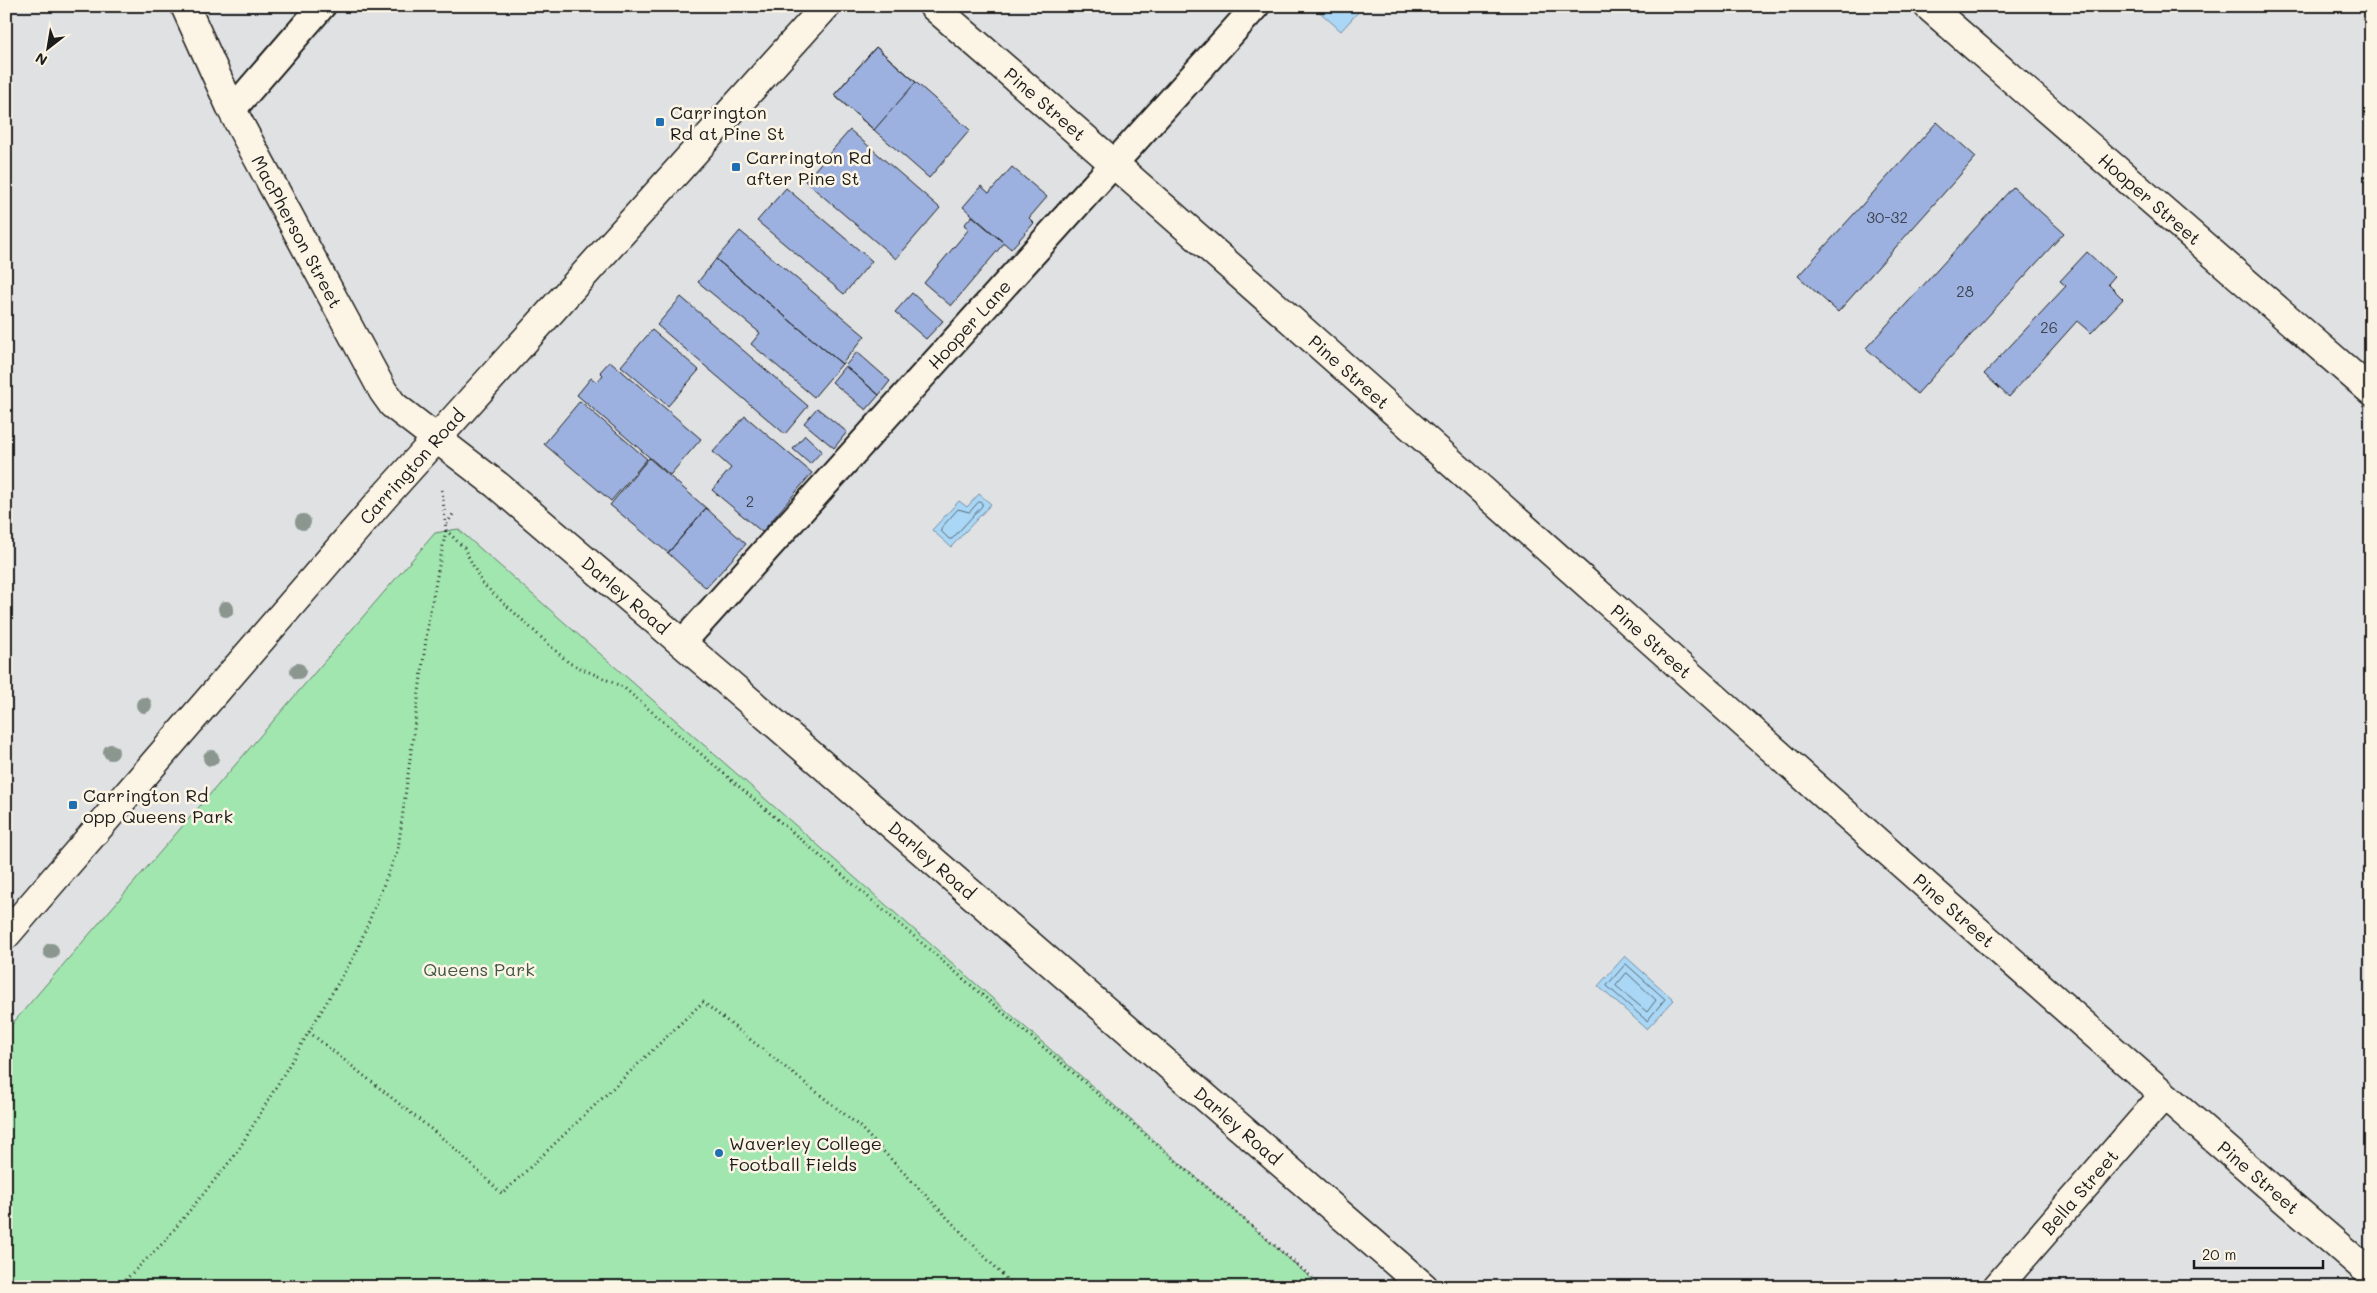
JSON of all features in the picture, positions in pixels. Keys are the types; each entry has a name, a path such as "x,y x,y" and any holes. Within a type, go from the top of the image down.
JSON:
{"main road":[{"name":"MacPherson Street","path":"185,6 232,110 383,391 393,404 436,439"},
{"name":"Carrington Road","path":"6,935 436,439 826,6"},
{"name":"Pine Street","path":"933,6 1114,163 2163,1096 2371,1274"},
{"name":"Hooper Street","path":"1928,6 2371,390"},
{"name":"Darley Road","path":"436,439 497,485 682,643 1424,1287"},
{"name":"Bella Street","path":"1997,1287 2163,1096"}],"lane":[{"path":"232,110 322,6"},
{"name":"Hooper Lane","path":"682,643 1256,6"}],"path":[{"path":"436,439 446,530 464,548 482,583 569,662 623,687 1323,1287"},
{"path":"118,1287 163,1243 236,1154 356,953 398,849 429,617 447,522 453,514"},
{"path":"309,1032 451,1145 502,1194 703,1002 858,1125 1014,1287"}],"green space":[{"name":"Queens Park","path":"458,529 1321,1287 6,1287 6,1031 435,533"}],"water":[{"path":"1313,6 1356,6 1360,10 1341,31"},
{"path":"979,494 991,504 951,547 932,530 959,501 967,507"},
{"path":"1625,956 1674,1000 1647,1029 1598,986"}],"building":[{"path":"876,47 970,130 929,178 834,95"},
{"path":"876,47 916,82 874,130 834,95"},
{"path":"1937,122 1976,157 1838,312 1798,276"},
{"path":"850,130 940,208 896,259 805,181"},
{"path":"1012,167 1047,197 1029,218 1034,223 1011,249 963,207 981,186 989,193"},
{"path":"2013,187 2064,233 1917,394 1866,348"},
{"path":"786,188 872,261 844,294 757,221"},
{"path":"972,216 1004,243 951,306 924,283 969,229 964,225"},
{"path":"740,231 865,336 842,364 716,259"},
{"path":"2087,252 2114,277 2108,284 2123,299 2091,333 2077,321 2009,397 1984,374 2066,286 2060,281"},
{"path":"716,259 842,364 814,397 751,344 760,333 698,282"},
{"path":"912,293 943,321 926,339 895,312"},
{"path":"681,297 808,406 785,434 657,325"},
{"path":"652,330 699,370 668,406 621,366"},
{"path":"857,352 890,381 879,395 845,366"},
{"path":"610,361 701,439 670,475 577,395 591,378 597,382 603,375 600,372"},
{"path":"845,366 879,395 866,410 832,382"},
{"path":"580,401 647,459 611,501 544,444"},
{"path":"817,408 847,432 834,448 804,423"},
{"path":"745,416 812,473 762,532 712,490 731,468 713,452"},
{"path":"805,435 822,451 810,464 793,449"},
{"path":"649,458 706,508 668,553 610,505"},
{"path":"706,508 746,544 706,588 668,553"}],"place":[{"name":"Carrington Rd at Pine St","path":"660,122"},
{"name":"Carrington Rd after Pine St","path":"736,167"},
{"name":"Carrington Rd opp Queens Park","path":"73,805"},
{"name":"Waverley College Football Fields","path":"719,1153"}]}
